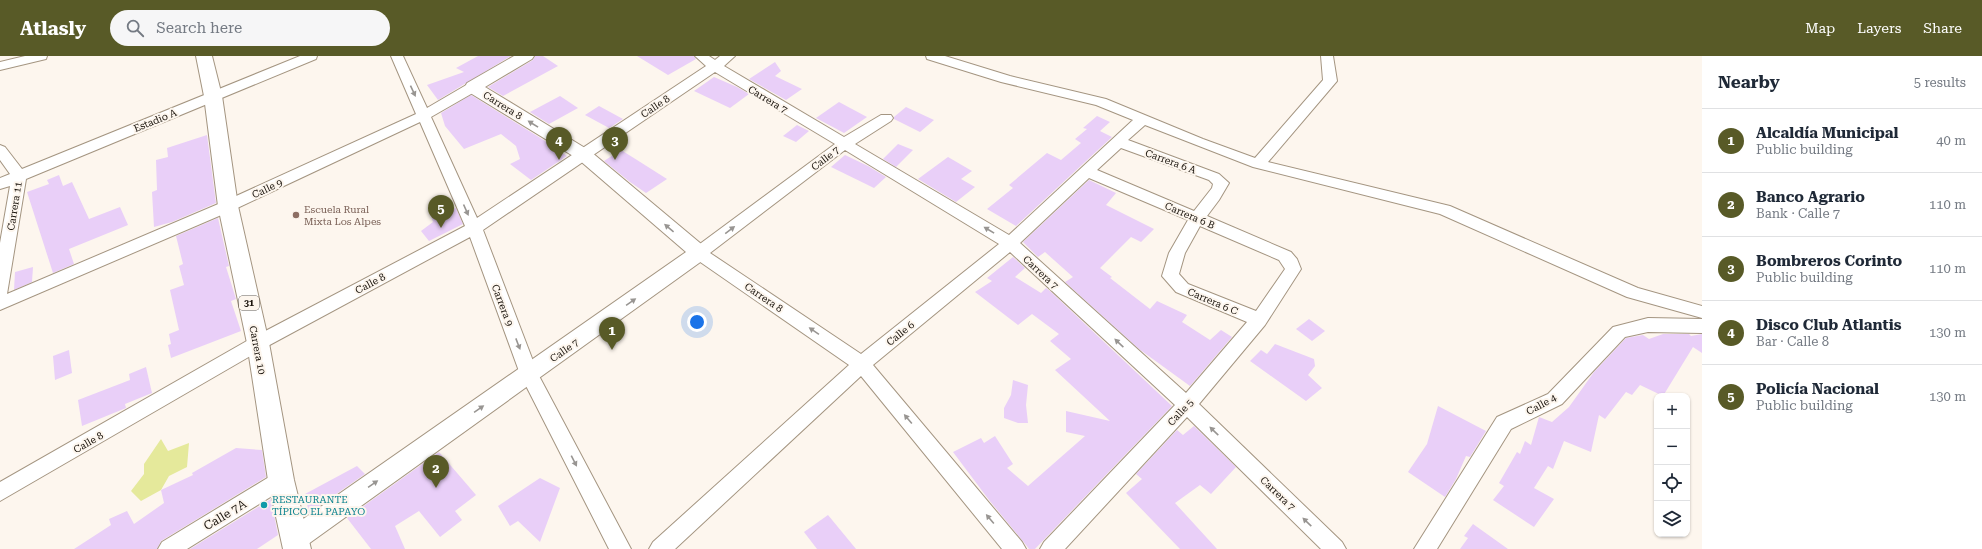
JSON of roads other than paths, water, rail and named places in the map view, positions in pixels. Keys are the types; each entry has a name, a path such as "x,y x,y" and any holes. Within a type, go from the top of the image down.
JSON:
{"main road":[{"name":"Carrera 10","path":"204,56 213,96 228,206 258,343 291,546"}],"street":[{"path":"0,66 40,56"},
{"name":"Estadio A","path":"0,184 311,56"},
{"name":"Carrera 9","path":"397,56 474,228 529,374 620,549"},
{"name":"Calle 9","path":"0,304 228,206 424,115 526,56"},
{"name":"Carrera 7","path":"701,56 715,66 1010,243 1187,406 1335,549"},
{"name":"Calle 8","path":"0,492 258,343 474,228 729,56"},
{"path":"932,56 1006,79 1101,102 1198,142 1258,164 1445,210 1633,293 1702,312"},
{"path":"1258,164 1330,81 1327,56"},
{"name":"Carrera 8","path":"473,87 584,155 699,253 862,364 1015,549"},
{"name":"Calle 7","path":"291,546 699,253 844,144 886,118"},
{"name":"Calle 6","path":"660,549 862,364 1010,243 1143,119"},
{"name":"Carrera 6 A","path":"1119,142 1214,177 1221,183 1219,190 1198,218"},
{"name":"Carrera 11","path":"0,150 19,176 3,253 0,292"},
{"name":"Carrera 6 B","path":"1087,171 1284,256 1291,263"},
{"name":"Carrera 6 C","path":"1198,218 1172,262 1170,276 1182,288 1258,320"},
{"name":"Calle 5","path":"1051,549 1187,406 1258,320 1292,269 1291,263"},
{"name":"Calle 4","path":"1425,549 1504,423 1555,399 1619,332 1648,325 1702,326"},
{"name":"Calle 7A","path":"169,549 281,480"}],"place":[{"name":"Disco Club Atlantis","path":"559,160"},
{"name":"Bombreros Corinto","path":"615,160"},
{"name":"Escuela Rural Mixta Los Alpes","path":"296,215"},
{"name":"Policía Nacional","path":"441,228"},
{"name":"Alcaldía Municipal","path":"612,350"},
{"name":"Banco Agrario","path":"436,488"},
{"name":"RESTAURANTE TÍPICO EL PAPAYO","path":"264,505"}]}
